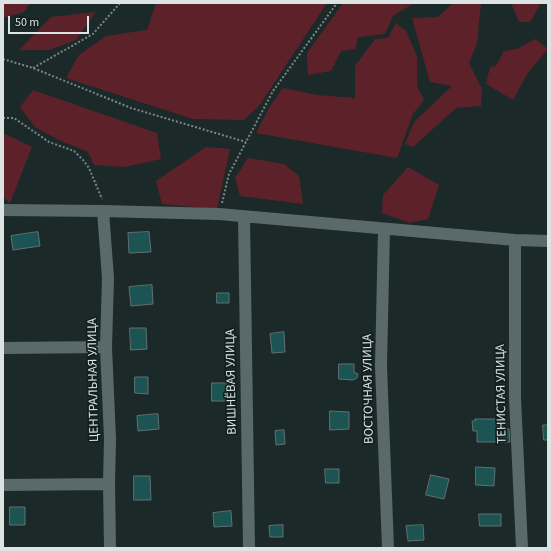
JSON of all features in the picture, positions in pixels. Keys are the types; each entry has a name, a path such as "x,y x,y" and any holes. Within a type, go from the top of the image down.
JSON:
{"street":[{"path":"3,210 220,214 515,240 548,241"},
{"name":"ЦЕНТРАЛЬНАЯ УЛИЦА","path":"103,211 108,278 106,347 110,439 110,548"},
{"name":"ВИШНЁВАЯ УЛИЦА","path":"244,217 249,548"},
{"name":"ВОСТОЧНАЯ УЛИЦА","path":"384,229 381,366 388,548"},
{"name":"ТЕНИСТАЯ УЛИЦА","path":"515,240 515,398 522,548"},
{"path":"3,348 106,347"},
{"path":"3,485 109,484"}],"path":[{"path":"33,68 93,34 120,3"},
{"path":"220,214 229,174 273,91 337,3"},
{"path":"3,59 33,68 131,108 246,142"},
{"path":"3,118 14,118 49,142 74,151 89,168 102,200 103,211"}],"shaded area":[{"path":"3,3 30,3 24,12 3,18"},
{"path":"156,3 327,3 259,106 244,120 193,119 66,78 79,55 106,36 147,30"},
{"path":"343,3 414,3 393,16 385,34 358,37 355,49 341,51 331,71 308,75 307,53"},
{"path":"453,3 481,3 477,44 469,63 482,89 481,106 456,108 413,147 405,144 414,122 452,86 430,82 412,18 438,17"},
{"path":"511,3 538,3 540,5 530,22 519,22"},
{"path":"96,12 76,40 49,50 19,50 51,17"},
{"path":"396,23 406,31 417,56 417,86 424,100 413,114 397,158 256,133 270,106 283,88 317,95 355,98 355,66 375,39 388,38"},
{"path":"535,39 548,49 527,74 513,100 486,84 490,67 496,66 504,51 517,49"},
{"path":"33,90 157,133 161,159 124,167 94,165 88,152 57,139 35,127 20,107"},
{"path":"3,133 32,147 10,203 3,197"},
{"path":"206,147 230,149 217,209 162,204 156,181"},
{"path":"248,158 284,164 299,176 303,204 240,196 235,178"},
{"path":"408,167 439,185 428,219 410,223 382,213 383,195"}],"building":[{"path":"38,232 40,246 13,250 11,236"},
{"path":"149,232 151,252 129,253 128,233"},
{"path":"152,285 153,304 131,306 129,287"},
{"path":"217,293 229,293 229,303 217,303"},
{"path":"130,328 146,328 147,349 131,350"},
{"path":"284,332 285,352 272,353 270,334"},
{"path":"339,364 354,364 354,372 358,374 357,378 353,380 339,379"},
{"path":"135,377 148,377 148,394 135,393"},
{"path":"212,383 227,383 227,401 212,401"},
{"path":"330,411 349,412 349,429 330,430"},
{"path":"158,414 159,429 138,431 137,416"},
{"path":"475,419 501,419 501,429 509,429 510,442 477,442 477,431 473,431 472,421 475,421"},
{"path":"543,425 548,425 548,440 544,440"},
{"path":"284,430 285,444 276,445 275,431"},
{"path":"476,467 495,468 494,486 476,485"},
{"path":"325,469 339,469 339,483 326,483"},
{"path":"431,475 449,479 444,499 426,495"},
{"path":"134,476 150,476 151,500 134,500"},
{"path":"10,507 25,507 25,525 10,525"},
{"path":"231,511 232,526 214,527 213,513"},
{"path":"479,514 501,514 501,526 480,526"},
{"path":"283,525 283,537 270,537 269,526"},
{"path":"423,525 424,540 408,541 406,526"}]}
